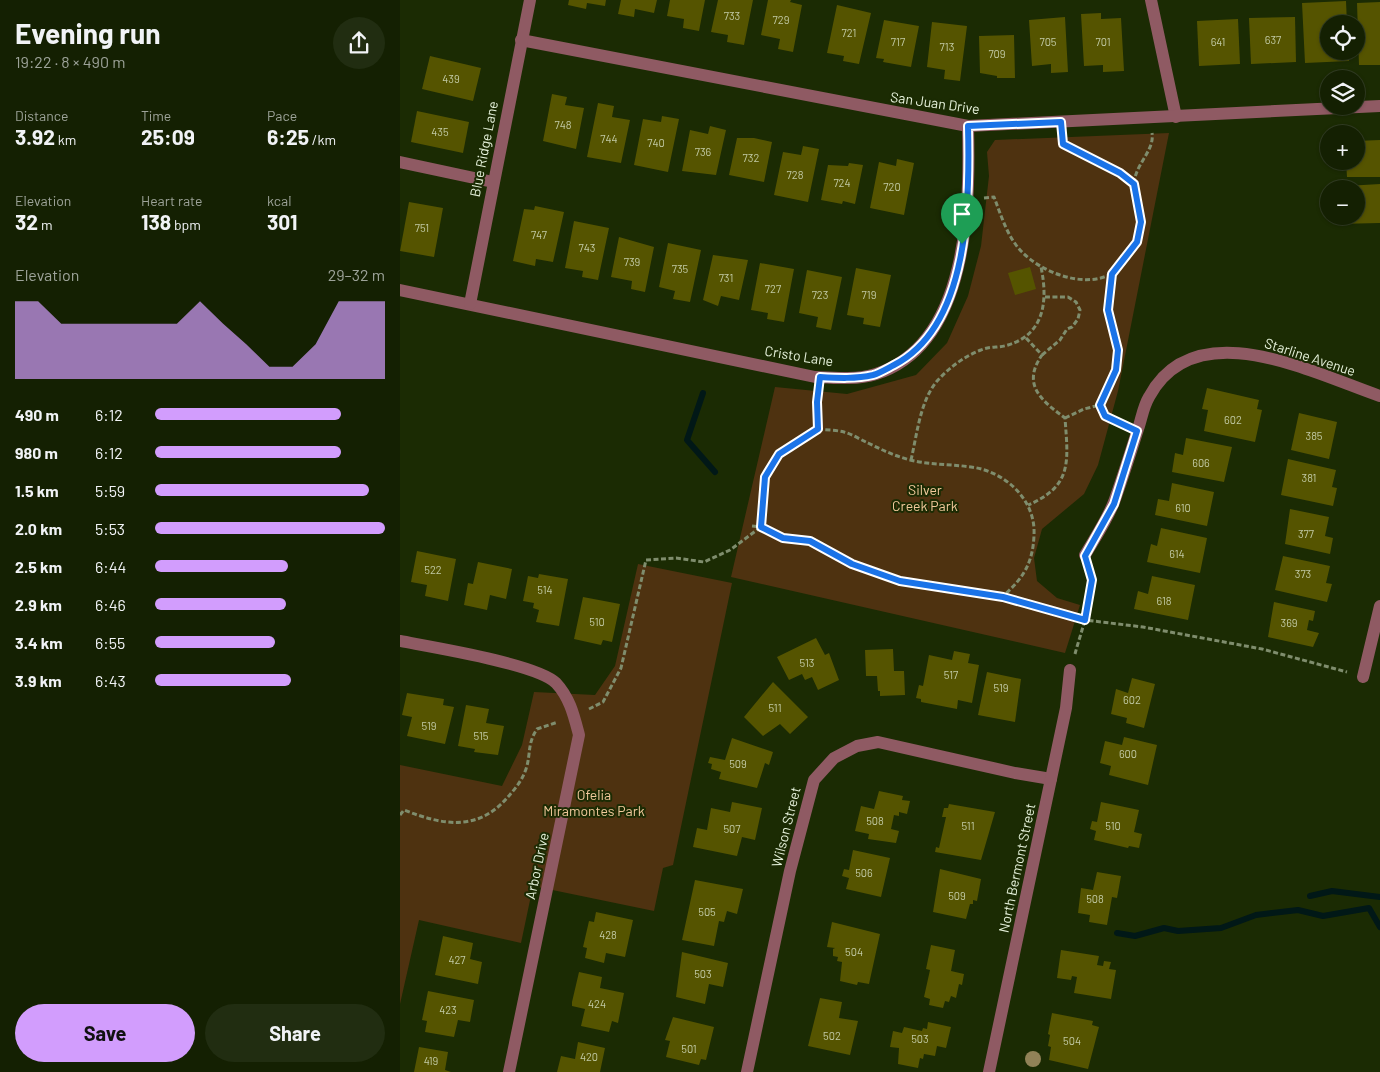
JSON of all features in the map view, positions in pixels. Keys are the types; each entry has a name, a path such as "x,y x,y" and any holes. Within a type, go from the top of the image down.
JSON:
{"street":[{"name":"Blue Ridge Lane","path":"470,304 530,0"},
{"path":"1151,0 1176,116"},
{"name":"San Juan Drive","path":"521,40 968,126 1380,106"},
{"name":"Cristo Lane","path":"470,304 820,377 848,378 875,375 906,359 928,337 945,311 962,244 968,200 968,126"},
{"path":"400,162 493,182"},
{"path":"400,290 470,304"},
{"name":"Starline Avenue","path":"1085,556 1114,504 1148,398 1160,378 1182,363 1205,353 1232,351 1270,358 1380,396"},
{"path":"1363,677 1376,640 1380,606"},
{"name":"Arbor Drive","path":"400,641 530,668 555,682 572,705 579,735 509,1072"},
{"name":"North Bermont Street","path":"989,1072 1066,708 1070,670"},
{"name":"Wilson Street","path":"747,1072 801,825 814,780 834,758 857,746 878,742 1015,773 1051,778"}],"path":[{"path":"1061,122 1063,144 1120,173 1134,184"},
{"path":"1137,431 1105,416 1100,405 1116,370 1118,350 1108,310 1112,274 1137,242 1141,222 1134,184 1139,163 1154,141"},
{"path":"994,197 1009,234 1021,251 1040,266 1055,274 1069,278 1086,279 1112,274"},
{"path":"911,460 924,405 936,382 964,358 983,349 1007,346 1026,338 1040,319 1045,297 1040,266"},
{"path":"1045,297 1068,297 1076,302 1080,310 1078,319 1072,327 1067,329 1060,340 1042,355 1033,375 1035,389 1045,403 1065,418"},
{"path":"1026,338 1042,355"},
{"path":"818,429 817,402 820,377"},
{"path":"1065,418 1084,409 1100,405"},
{"path":"1028,505 1045,498 1060,484 1067,463 1065,418"},
{"path":"400,806 404,810 447,823 481,820 500,805 517,786 526,769 529,740 536,729 574,718 603,702 621,668 646,560 676,558 704,562 730,550 761,527 765,477 779,454 818,429 846,432 889,454 927,464 972,467 1009,482 1028,505 1033,515 1035,530 1034,549 1029,566 1018,583 1003,597"},
{"path":"752,526 761,527 783,538 810,541 852,564 900,581 1003,597 1085,620 1143,627 1262,649 1363,677"},
{"path":"1070,670 1085,620 1092,580 1085,556"},
{"path":"400,814 404,810"}],"green space":[{"name":"Silver Creek Park","path":"1169,133 1118,391 1098,465 1084,494 1042,529 1034,558 1037,581 1057,598 1080,605 1065,653 731,577 775,387 847,394 916,375 947,343 968,296 981,246 989,176 987,152 995,140"},
{"name":"Ofelia Miramontes Park","path":"638,564 732,583 673,865 663,868 654,911 533,886 521,943 419,920 400,1004 400,765 502,786 522,745 534,692 595,695 615,666"}],"building":[{"path":"569,0 606,0 605,6 587,3 586,9 568,5"},
{"path":"621,0 657,0 654,13 635,9 634,17 618,14"},
{"path":"670,0 705,0 699,31 683,28 684,19 667,16"},
{"path":"718,0 753,0 744,45 727,42 728,35 711,32"},
{"path":"768,0 791,0 790,2 802,5 793,52 778,49 780,39 761,35"},
{"path":"1346,1 1347,15 1320,15 1320,60 1349,61 1305,63 1302,3"},
{"path":"1380,2 1380,65 1359,65 1359,60 1365,60 1365,15 1357,15 1357,3"},
{"path":"837,5 871,13 859,64 843,61 844,56 827,53"},
{"path":"1101,13 1101,19 1121,18 1124,71 1103,72 1103,65 1084,66 1081,14"},
{"path":"1065,17 1068,72 1051,73 1051,64 1032,66 1029,20"},
{"path":"1295,17 1296,62 1251,64 1249,18"},
{"path":"1238,19 1240,64 1199,66 1197,21"},
{"path":"884,20 919,26 911,67 883,62 884,59 876,58"},
{"path":"932,22 967,26 960,81 944,79 945,70 927,67"},
{"path":"1014,35 1015,78 997,78 997,76 980,73 979,36"},
{"path":"430,56 481,68 473,101 422,89"},
{"path":"552,94 567,97 565,105 584,108 576,149 543,141"},
{"path":"598,103 614,106 612,117 630,120 621,163 587,157"},
{"path":"417,111 469,122 463,153 411,142"},
{"path":"662,116 679,119 668,172 634,165 643,119 661,122"},
{"path":"710,126 726,130 716,175 682,171 690,130 708,134"},
{"path":"737,138 754,138 772,142 764,182 729,175"},
{"path":"1380,140 1380,177 1347,177 1347,170 1365,170 1365,141"},
{"path":"803,146 819,149 808,202 774,195 783,152 801,155"},
{"path":"897,159 914,163 904,215 870,208 879,162 896,166"},
{"path":"849,163 863,165 855,204 843,201 842,204 821,200 828,165 848,166"},
{"path":"1380,184 1380,223 1365,223 1365,185"},
{"path":"409,202 443,208 434,257 400,251"},
{"path":"535,206 564,212 553,262 536,259 535,266 513,261 524,209 534,210"},
{"path":"574,221 609,228 598,280 582,277 583,271 565,268"},
{"path":"619,237 654,247 645,292 631,289 632,281 611,277"},
{"path":"668,243 701,250 690,302 673,299 675,291 659,287"},
{"path":"713,255 748,260 739,300 721,296 718,306 703,300"},
{"path":"760,263 794,269 784,322 767,319 768,313 751,310"},
{"path":"1030,267 1036,289 1015,295 1008,273"},
{"path":"856,268 891,275 880,327 863,324 864,318 847,315"},
{"path":"807,270 842,277 831,330 816,327 818,317 799,313"},
{"path":"1207,388 1259,400 1257,409 1262,410 1255,442 1204,431 1208,410 1202,409"},
{"path":"1299,413 1337,422 1329,459 1291,450"},
{"path":"1186,438 1232,447 1224,482 1172,472 1175,453 1183,455"},
{"path":"1288,459 1336,470 1332,487 1337,488 1333,506 1281,495"},
{"path":"1172,483 1214,492 1207,526 1155,515 1158,499 1169,501"},
{"path":"1290,509 1329,517 1325,536 1333,538 1330,554 1285,544"},
{"path":"1161,528 1207,538 1200,573 1147,562 1151,544 1157,546"},
{"path":"417,551 456,559 448,601 425,596 427,585 411,582"},
{"path":"1283,556 1330,566 1326,583 1332,584 1327,602 1275,590"},
{"path":"478,562 512,569 506,599 490,595 487,610 464,605 468,583 473,584"},
{"path":"539,574 568,579 559,626 536,622 539,610 533,608 534,603 523,601 528,576 538,578"},
{"path":"1152,576 1195,585 1188,620 1134,609 1138,591 1148,594"},
{"path":"583,597 620,604 612,642 603,640 601,645 574,639"},
{"path":"1274,602 1315,611 1313,621 1309,620 1307,630 1319,633 1313,647 1268,637"},
{"path":"816,638 825,655 829,653 839,680 818,690 812,677 805,680 802,674 789,680 777,657"},
{"path":"893,649 894,671 904,671 905,695 880,696 877,676 866,676 865,650"},
{"path":"954,651 970,654 968,663 979,665 972,703 958,700 957,709 921,702 921,699 916,698 919,685 923,686 929,655 952,660"},
{"path":"987,672 1021,679 1015,722 978,715"},
{"path":"1132,678 1155,684 1144,728 1126,723 1127,718 1111,714 1116,689 1128,693"},
{"path":"773,682 808,717 790,734 780,724 763,736 744,717"},
{"path":"407,693 444,699 443,705 454,707 445,744 407,736 412,717 402,715"},
{"path":"466,705 489,709 486,723 504,726 498,755 474,752 475,749 458,746"},
{"path":"1124,737 1157,745 1148,785 1109,775 1111,766 1100,763 1105,741 1122,745"},
{"path":"732,738 773,752 769,765 765,763 757,788 719,779 721,772 711,769 712,764 708,763 710,757 725,760"},
{"path":"879,791 903,796 902,800 910,801 907,814 899,812 899,816 894,815 891,829 899,831 896,843 868,839 869,834 855,831 861,806 874,809"},
{"path":"732,802 762,808 755,840 742,837 737,856 693,847 697,828 707,830 711,808 730,812"},
{"path":"1101,802 1139,810 1134,832 1142,834 1139,848 1129,846 1128,848 1094,840 1096,831 1090,829 1092,821 1097,822"},
{"path":"949,804 995,812 981,860 935,852 936,847 939,848 946,817 942,817 944,808 948,808"},
{"path":"853,850 890,858 881,897 846,889 849,878 842,876 844,869 849,870"},
{"path":"940,869 981,879 977,901 973,900 973,904 970,904 966,919 933,912"},
{"path":"1097,872 1121,876 1117,898 1112,897 1107,925 1089,922 1090,915 1078,913 1081,888 1093,890"},
{"path":"695,880 743,889 737,914 727,911 724,922 719,921 714,946 682,940"},
{"path":"596,912 633,920 625,957 606,953 604,963 585,958 587,948 583,947 589,921 594,922"},
{"path":"832,922 880,934 869,984 858,982 857,985 840,981 842,962 837,961 838,957 833,956 833,949 835,948 827,947"},
{"path":"443,936 473,943 470,959 482,962 478,984 435,975"},
{"path":"931,945 955,950 951,971 964,974 962,985 959,984 956,998 951,996 949,1002 945,1001 943,1008 929,1005 930,999 924,997 930,970 926,969"},
{"path":"1061,950 1099,956 1097,965 1103,966 1104,961 1111,962 1109,969 1116,970 1111,999 1074,993 1077,977 1072,976 1071,980 1057,978"},
{"path":"682,952 728,963 723,987 709,984 705,1004 676,997"},
{"path":"579,972 602,977 600,988 624,993 618,1023 612,1021 609,1032 581,1026 585,1009 572,1006"},
{"path":"428,991 474,1000 470,1022 458,1020 454,1037 425,1032 427,1021 422,1020"},
{"path":"820,998 842,1002 839,1018 858,1021 850,1055 808,1046"},
{"path":"1052,1013 1093,1021 1092,1025 1099,1027 1088,1069 1049,1060 1051,1047 1048,1046 1050,1035 1048,1034"},
{"path":"673,1017 714,1027 706,1060 701,1059 699,1065 666,1057 670,1041 665,1040"},
{"path":"928,1022 951,1027 946,1048 937,1046 935,1056 924,1054 923,1059 920,1058 918,1068 898,1064 899,1048 890,1047 893,1031 902,1033 904,1027 922,1031 923,1028 927,1029"},
{"path":"578,1042 605,1048 600,1072 557,1072 561,1056 575,1059"},
{"path":"419,1047 448,1052 445,1070 451,1072 414,1072"}],"waterway":[{"path":"703,393 687,440 715,472"},
{"path":"1310,896 1332,891 1380,897"},
{"path":"1117,933 1135,936 1164,928 1178,931 1221,928 1256,915 1298,910 1323,916 1369,908 1380,927"}],"route":[{"path":"1061,122 1063,144 1120,173 1134,184 1141,222 1137,242 1112,274 1108,294 1108,310 1118,350 1116,370 1100,405 1105,416 1137,431 1114,504 1085,556 1092,580 1085,620 1003,597 900,581 852,564 810,541 783,538 761,527 765,477 779,454 818,429 817,402 820,377 848,378 875,375 906,359 928,337 945,311 962,244 968,200 968,126 1061,122"}]}
